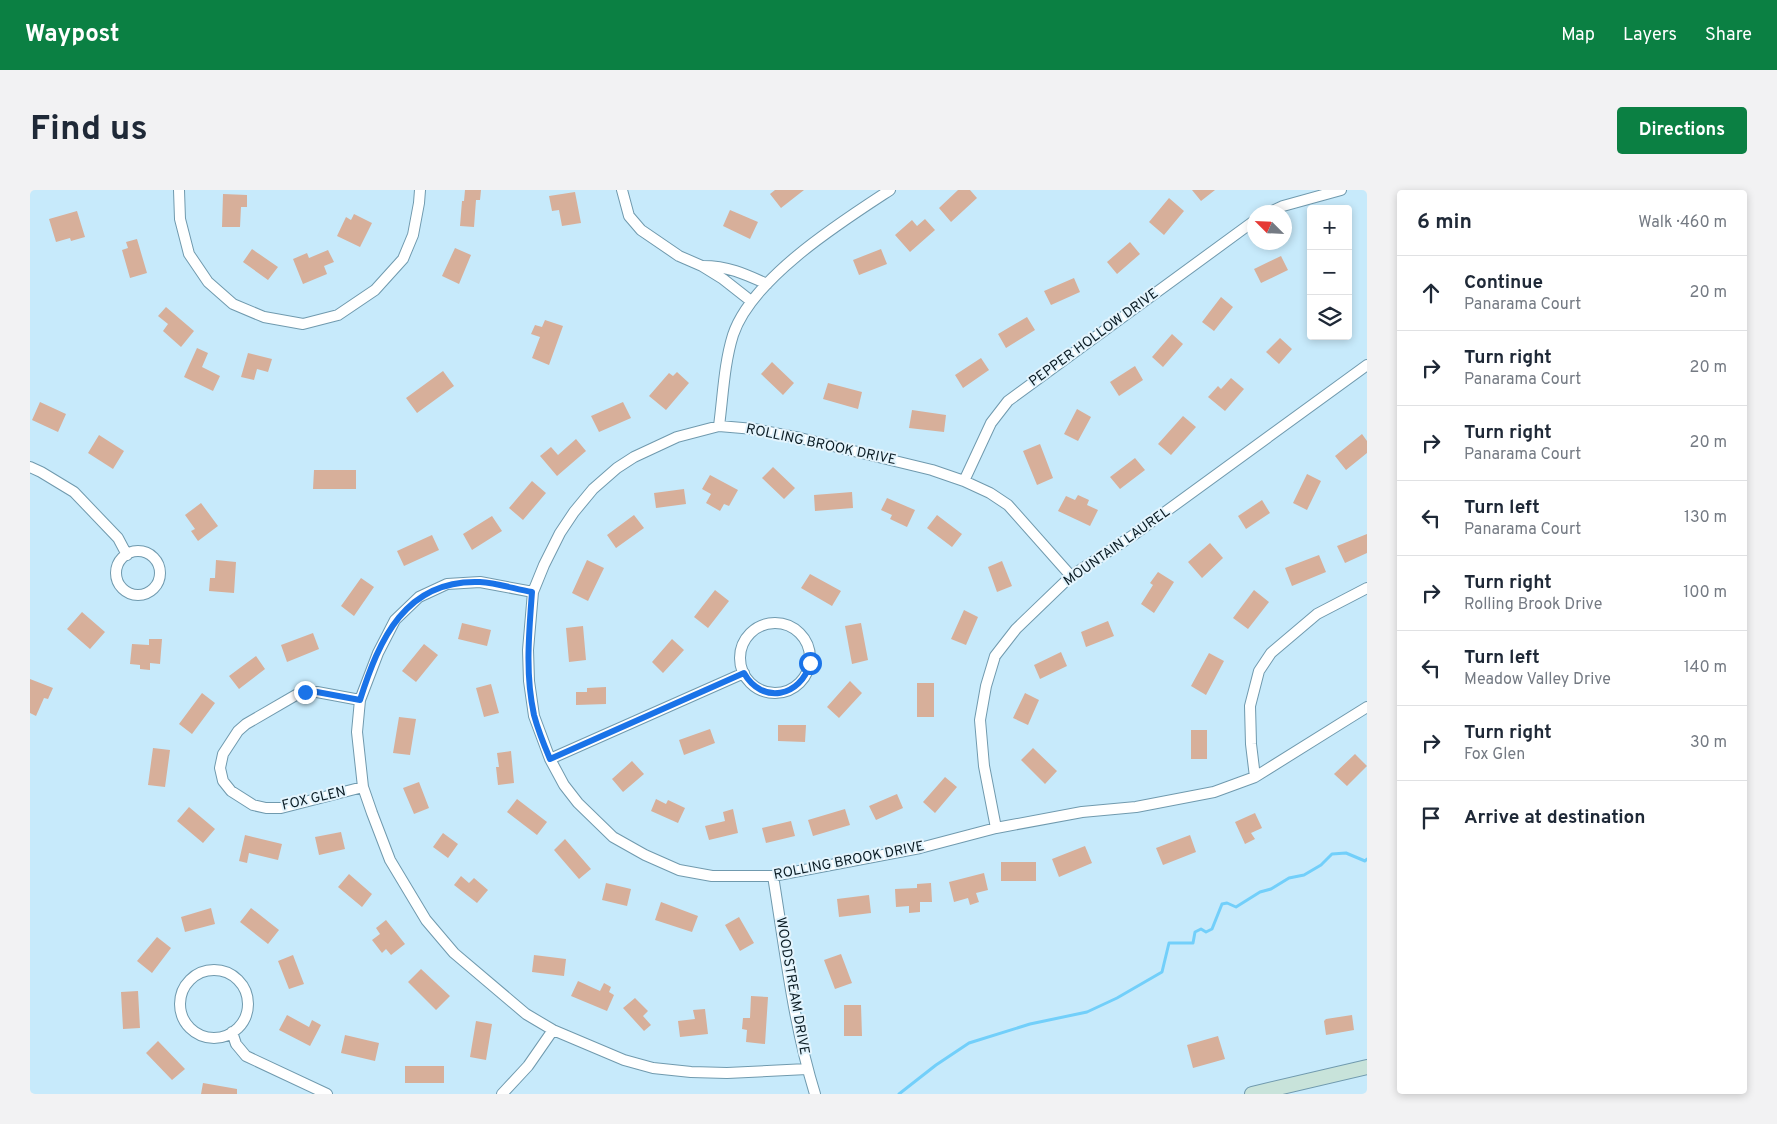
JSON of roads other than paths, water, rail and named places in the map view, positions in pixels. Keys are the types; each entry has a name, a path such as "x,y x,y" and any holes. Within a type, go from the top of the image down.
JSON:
{"street":[{"path":"179,190 180,219 189,254 208,282 233,304 264,317 303,324 338,315 375,290 403,259 413,235 420,190"},
{"path":"622,190 629,216 641,230 679,256 702,266 751,301"},
{"path":"719,426 728,357 733,335 751,301 786,265 854,214 890,190"},
{"path":"1286,205 1341,190"},
{"name":"PEPPER HOLLOW DRIVE","path":"964,480 992,423 1008,401 1247,226"},
{"path":"702,266 720,266 767,284"},
{"name":"MOUNTAIN LAUREL","path":"996,828 984,766 980,720 986,686 995,656 1016,629 1071,576 1135,534 1367,364"},
{"name":"ROLLING BROOK DRIVE","path":"1071,576 1008,505 990,492 964,480 932,470 800,438 754,429 719,426 676,437 634,457 617,468 593,489 560,532 532,592 528,650 529,681 534,716 550,759 564,785 578,803 613,837 645,856 679,870 712,876 773,876 920,848 996,828 1082,812 1136,807 1214,792 1255,777 1367,707"},
{"path":"30,467 74,492 118,538 126,555"},
{"path":"132,552 145,552 156,560 160,578 153,590 148,593 135,595 129,594 120,586 116,575 117,569 126,555 132,552"},
{"path":"532,592 480,582 447,584 419,597 395,620 378,653 360,700 357,732 363,787 390,860 426,920 454,953 526,1014 553,1030 624,1060 653,1068 727,1073 808,1069"},
{"path":"1255,777 1251,744 1250,706 1259,672 1271,653 1317,614 1367,588"},
{"path":"773,623 787,625 798,632 807,643 810,656 808,670 801,681 790,690 777,693 764,691 752,684 744,673 740,660 742,646 749,635 760,627 773,623"},
{"path":"550,759 744,673"},
{"name":"FOX GLEN","path":"360,700 317,692 305,692 296,696 246,724 238,731 224,754 220,768 224,781 231,791 253,805 266,808 281,808 363,787"},
{"name":"WOODSTREAM DRIVE","path":"773,876 790,985 815,1094"},
{"path":"218,970 231,975 242,984 247,996 247,1010 242,1022 232,1032 220,1037 208,1037 196,1032 186,1024 180,1006 182,993 188,982 199,974 205,971 218,970"},
{"path":"502,1094 528,1066 553,1030"},
{"path":"232,1032 236,1044 246,1056 327,1094"},
{"path":"1252,1094 1367,1067"}],"waterway":[{"path":"899,1094 936,1065 969,1043 1030,1024 1087,1012 1117,998 1162,972 1169,943 1193,943 1195,932 1201,929 1206,932 1212,929 1222,904 1227,903 1236,907 1260,892 1271,889 1289,878 1304,875 1321,865 1332,854 1346,853 1365,861 1367,859"}]}
